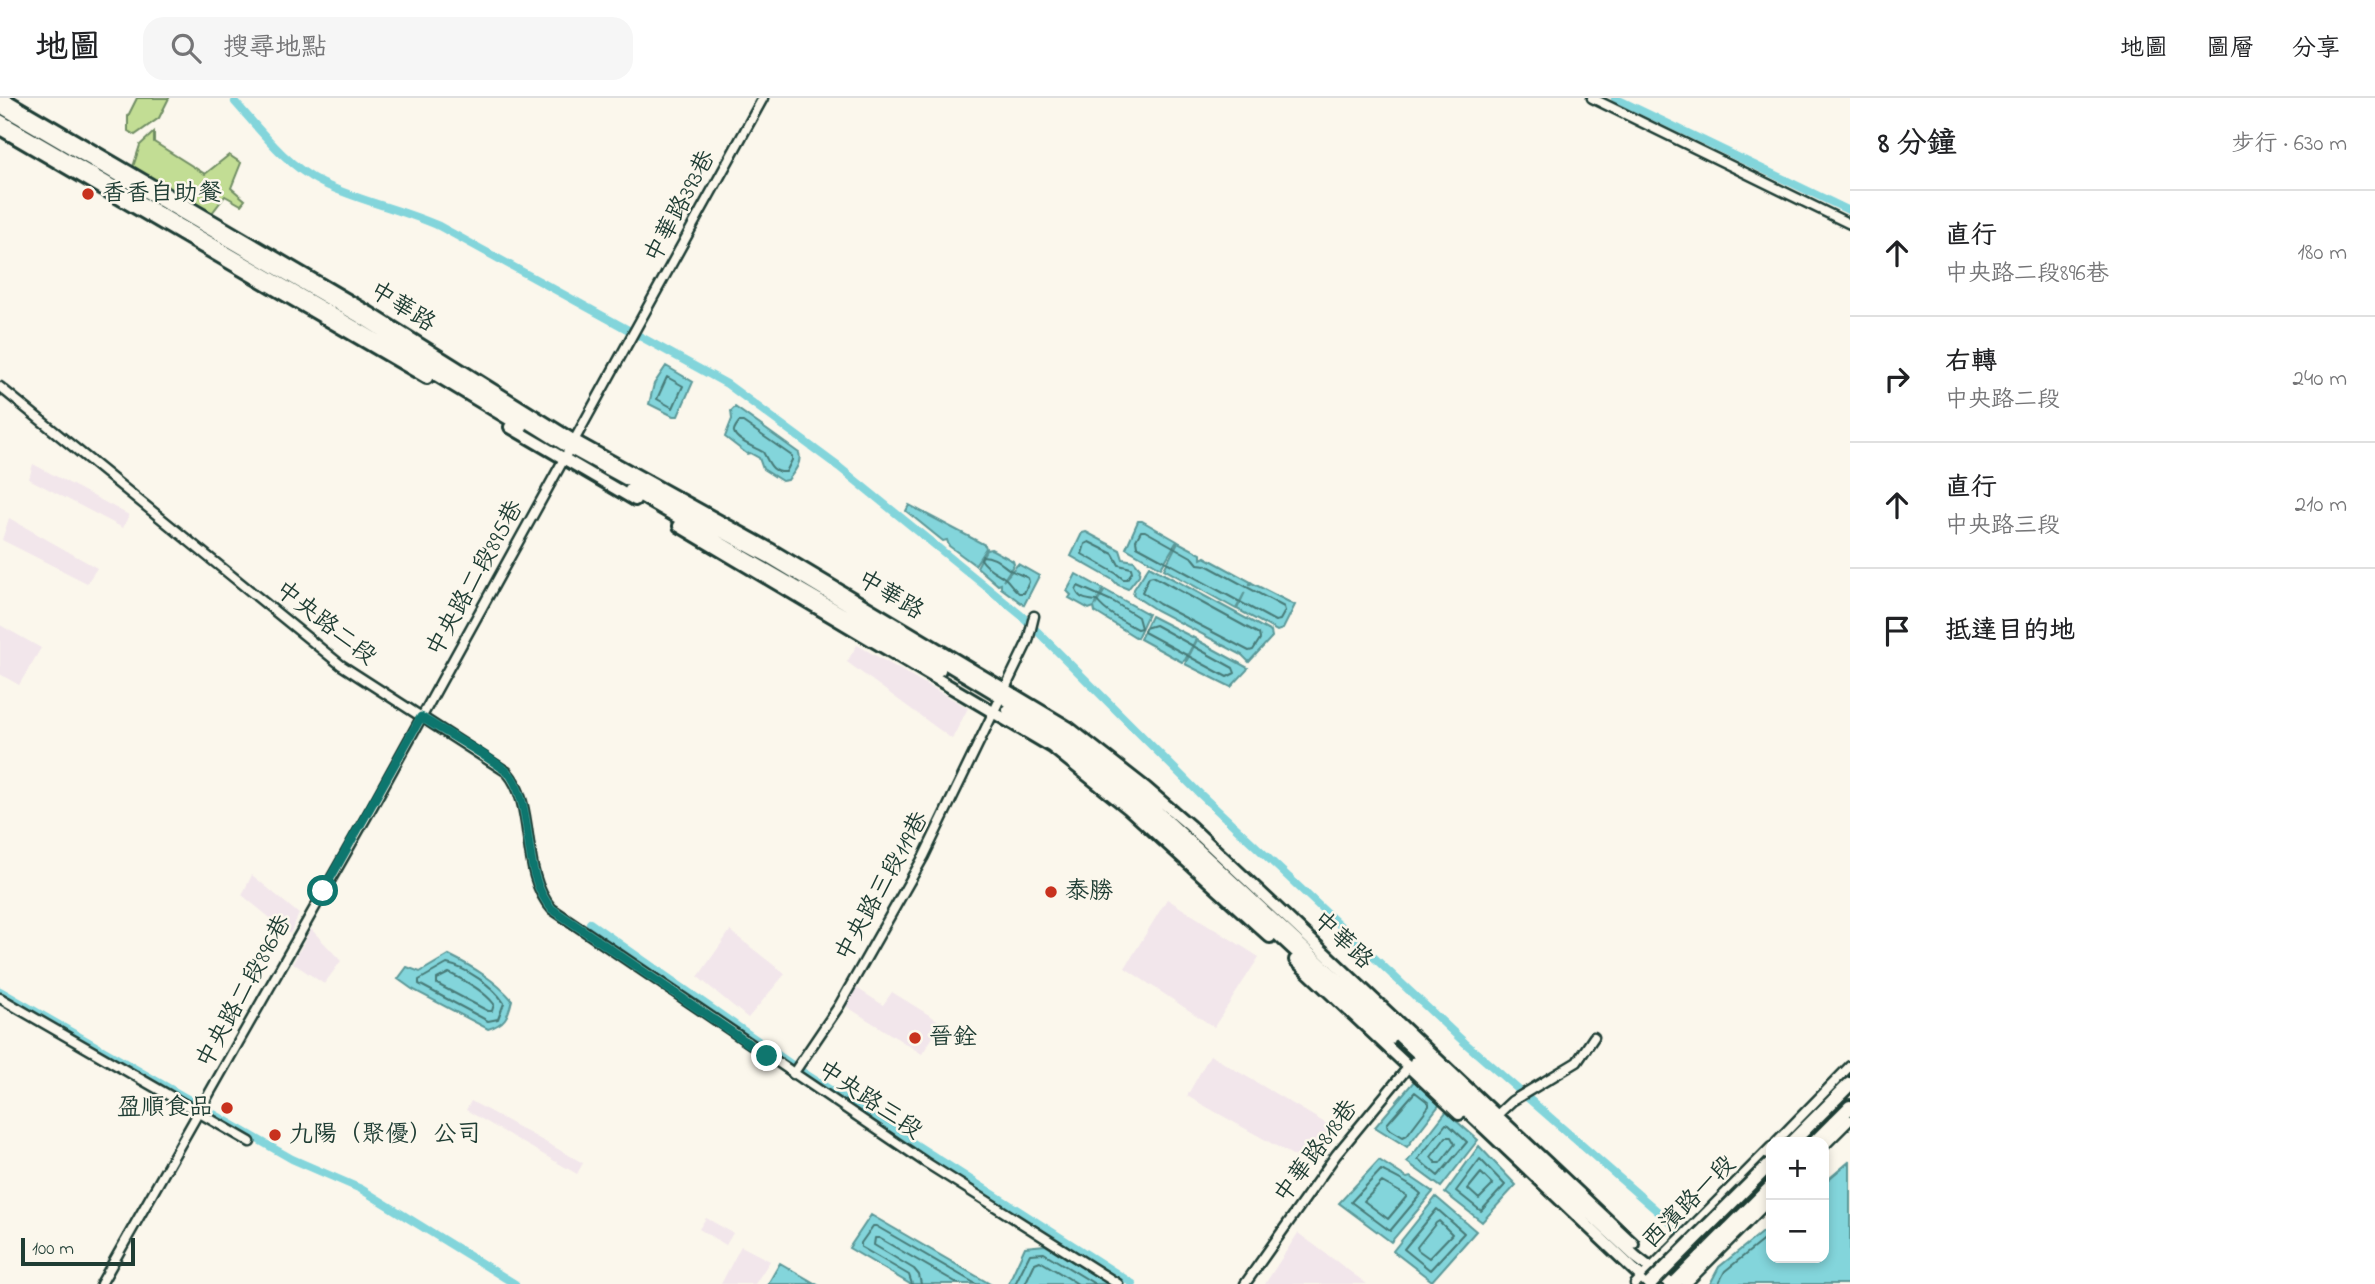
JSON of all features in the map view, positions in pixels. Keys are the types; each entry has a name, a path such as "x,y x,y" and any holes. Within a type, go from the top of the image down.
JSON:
{"highway":[{"path":"1797,1137 1850,1084"},
{"path":"1820,1137 1850,1107"},
{"path":"1644,1282 1766,1168"},
{"path":"1673,1284 1766,1192"}],"main road":[{"name":"中華路","path":"4,112 568,450 999,700 1068,727 1190,826 1622,1266 1644,1282"},
{"name":"中華路","path":"4,112 370,313 568,450 772,550 999,700 1052,747 1128,807 1276,942 1419,1061 1637,1258 1673,1284"},
{"name":"中華路","path":"1419,1061 1496,1116 1641,1252 1652,1268"}],"street":[{"name":"中華路393巷","path":"568,450 633,338 763,98"},
{"path":"1592,98 1850,224"},
{"name":"中央路二段","path":"0,387 341,665 511,776 519,793 539,889 552,909 569,920"},
{"name":"中央路二段895巷","path":"421,717 568,450"},
{"name":"中央路三段119巷","path":"793,1074 839,1006 925,856 1028,641 1034,616"},
{"name":"中央路二段896巷","path":"101,1284 421,717"},
{"name":"中央路三段","path":"569,920 793,1074 1118,1284"},
{"path":"0,998 250,1142"},
{"path":"1496,1116 1512,1101 1577,1062 1594,1037"},
{"name":"中華路818巷","path":"1245,1284 1336,1154 1419,1061"},
{"path":"1781,1137 1850,1066"},
{"path":"1829,1141 1850,1120"},
{"name":"西濱路一段","path":"1644,1282 1652,1268 1766,1152"},
{"path":"1686,1284 1770,1200"}],"shaded area":[{"path":"33,464 129,515 123,528 29,479"},
{"path":"9,518 97,568 87,583 2,540"},
{"path":"0,625 41,648 19,685 0,674"},
{"path":"857,645 968,708 952,739 847,662"},
{"path":"252,875 299,914 290,934 242,895"},
{"path":"1167,899 1259,957 1214,1027 1125,968"},
{"path":"311,929 341,961 324,984 293,963"},
{"path":"730,931 785,974 748,1018 698,977"},
{"name":"晉銓","path":"855,987 883,1005 892,992 942,1023 922,1054 844,1005"},
{"path":"1210,1055 1337,1130 1312,1166 1187,1096"},
{"path":"471,1101 583,1163 577,1174 466,1110"},
{"path":"706,1218 733,1233 726,1245 699,1229"},
{"path":"1298,1233 1367,1284 1265,1284"},
{"path":"741,1246 770,1261 755,1284 721,1284"}],"green space":[{"path":"137,98 169,98 159,118 135,135 128,131 128,116"},
{"path":"154,132 154,142 205,174 229,155 241,163 231,188 245,200 241,205 225,196 212,213 133,167 140,145"}],"water":[{"path":"666,366 693,382 678,416 649,404 654,384"},
{"path":"735,407 799,453 798,464 788,480 782,481 763,469 759,458 747,454 725,437 732,419 731,411"},
{"path":"909,505 985,545 986,548 975,565 949,546 947,540 943,541 906,511"},
{"path":"1138,521 1177,541 1161,568 1126,548"},
{"path":"1086,532 1120,550 1123,559 1134,561 1140,568 1139,575 1128,589 1071,556 1082,533"},
{"path":"1178,542 1201,554 1201,559 1205,557 1251,582 1249,585 1252,583 1295,605 1283,629 1277,631 1237,609 1245,592 1236,609 1164,569"},
{"path":"991,549 1013,561 1014,564 1003,581 1018,564 1039,576 1024,605 977,567 986,550"},
{"path":"1149,566 1271,632 1272,637 1249,662 1242,655 1156,610 1133,595"},
{"path":"1076,574 1103,589 1095,606 1105,590 1148,614 1137,638 1095,612 1094,607 1089,609 1069,598 1071,595 1067,591"},
{"path":"1151,616 1196,639 1185,660 1182,662 1140,639"},
{"path":"1197,640 1248,668 1247,670 1231,687 1185,664"},
{"path":"449,955 483,974 512,1000 507,1015 498,1025 488,1029 398,979 407,967 420,972"},
{"path":"1415,1080 1440,1104 1407,1147 1375,1127"},
{"path":"1446,1112 1478,1140 1441,1187 1407,1162"},
{"path":"1479,1146 1516,1185 1482,1222 1445,1193"},
{"path":"1379,1160 1433,1192 1391,1242 1339,1203"},
{"path":"1850,1161 1850,1284 1710,1284 1719,1267 1766,1229 1766,1263 1829,1263 1829,1179"},
{"path":"1436,1197 1476,1231 1432,1281 1393,1251"},
{"path":"871,1215 990,1284 910,1284 849,1248"},
{"path":"1045,1245 1109,1284 1008,1284 1025,1247"},
{"path":"780,1263 816,1284 768,1284"}],"waterway":[{"path":"1615,98 1850,211"},
{"path":"235,102 275,147 309,176 336,189 439,226 727,384 839,467 1022,616 1198,792 1465,1043 1679,1230"},
{"path":"590,923 798,1069 1133,1284"},
{"path":"0,991 292,1159 361,1189 515,1284"}],"place":[{"name":"香香自助餐","path":"88,194"},
{"name":"泰勝","path":"1051,892"},
{"name":"晉銓","path":"915,1038"},
{"name":"盈順食品","path":"227,1108"},
{"name":"九陽（聚優）公司","path":"275,1135"}],"route":[{"path":"323,891 421,717 511,776 519,793 534,873 539,889 552,909 767,1056"}]}
